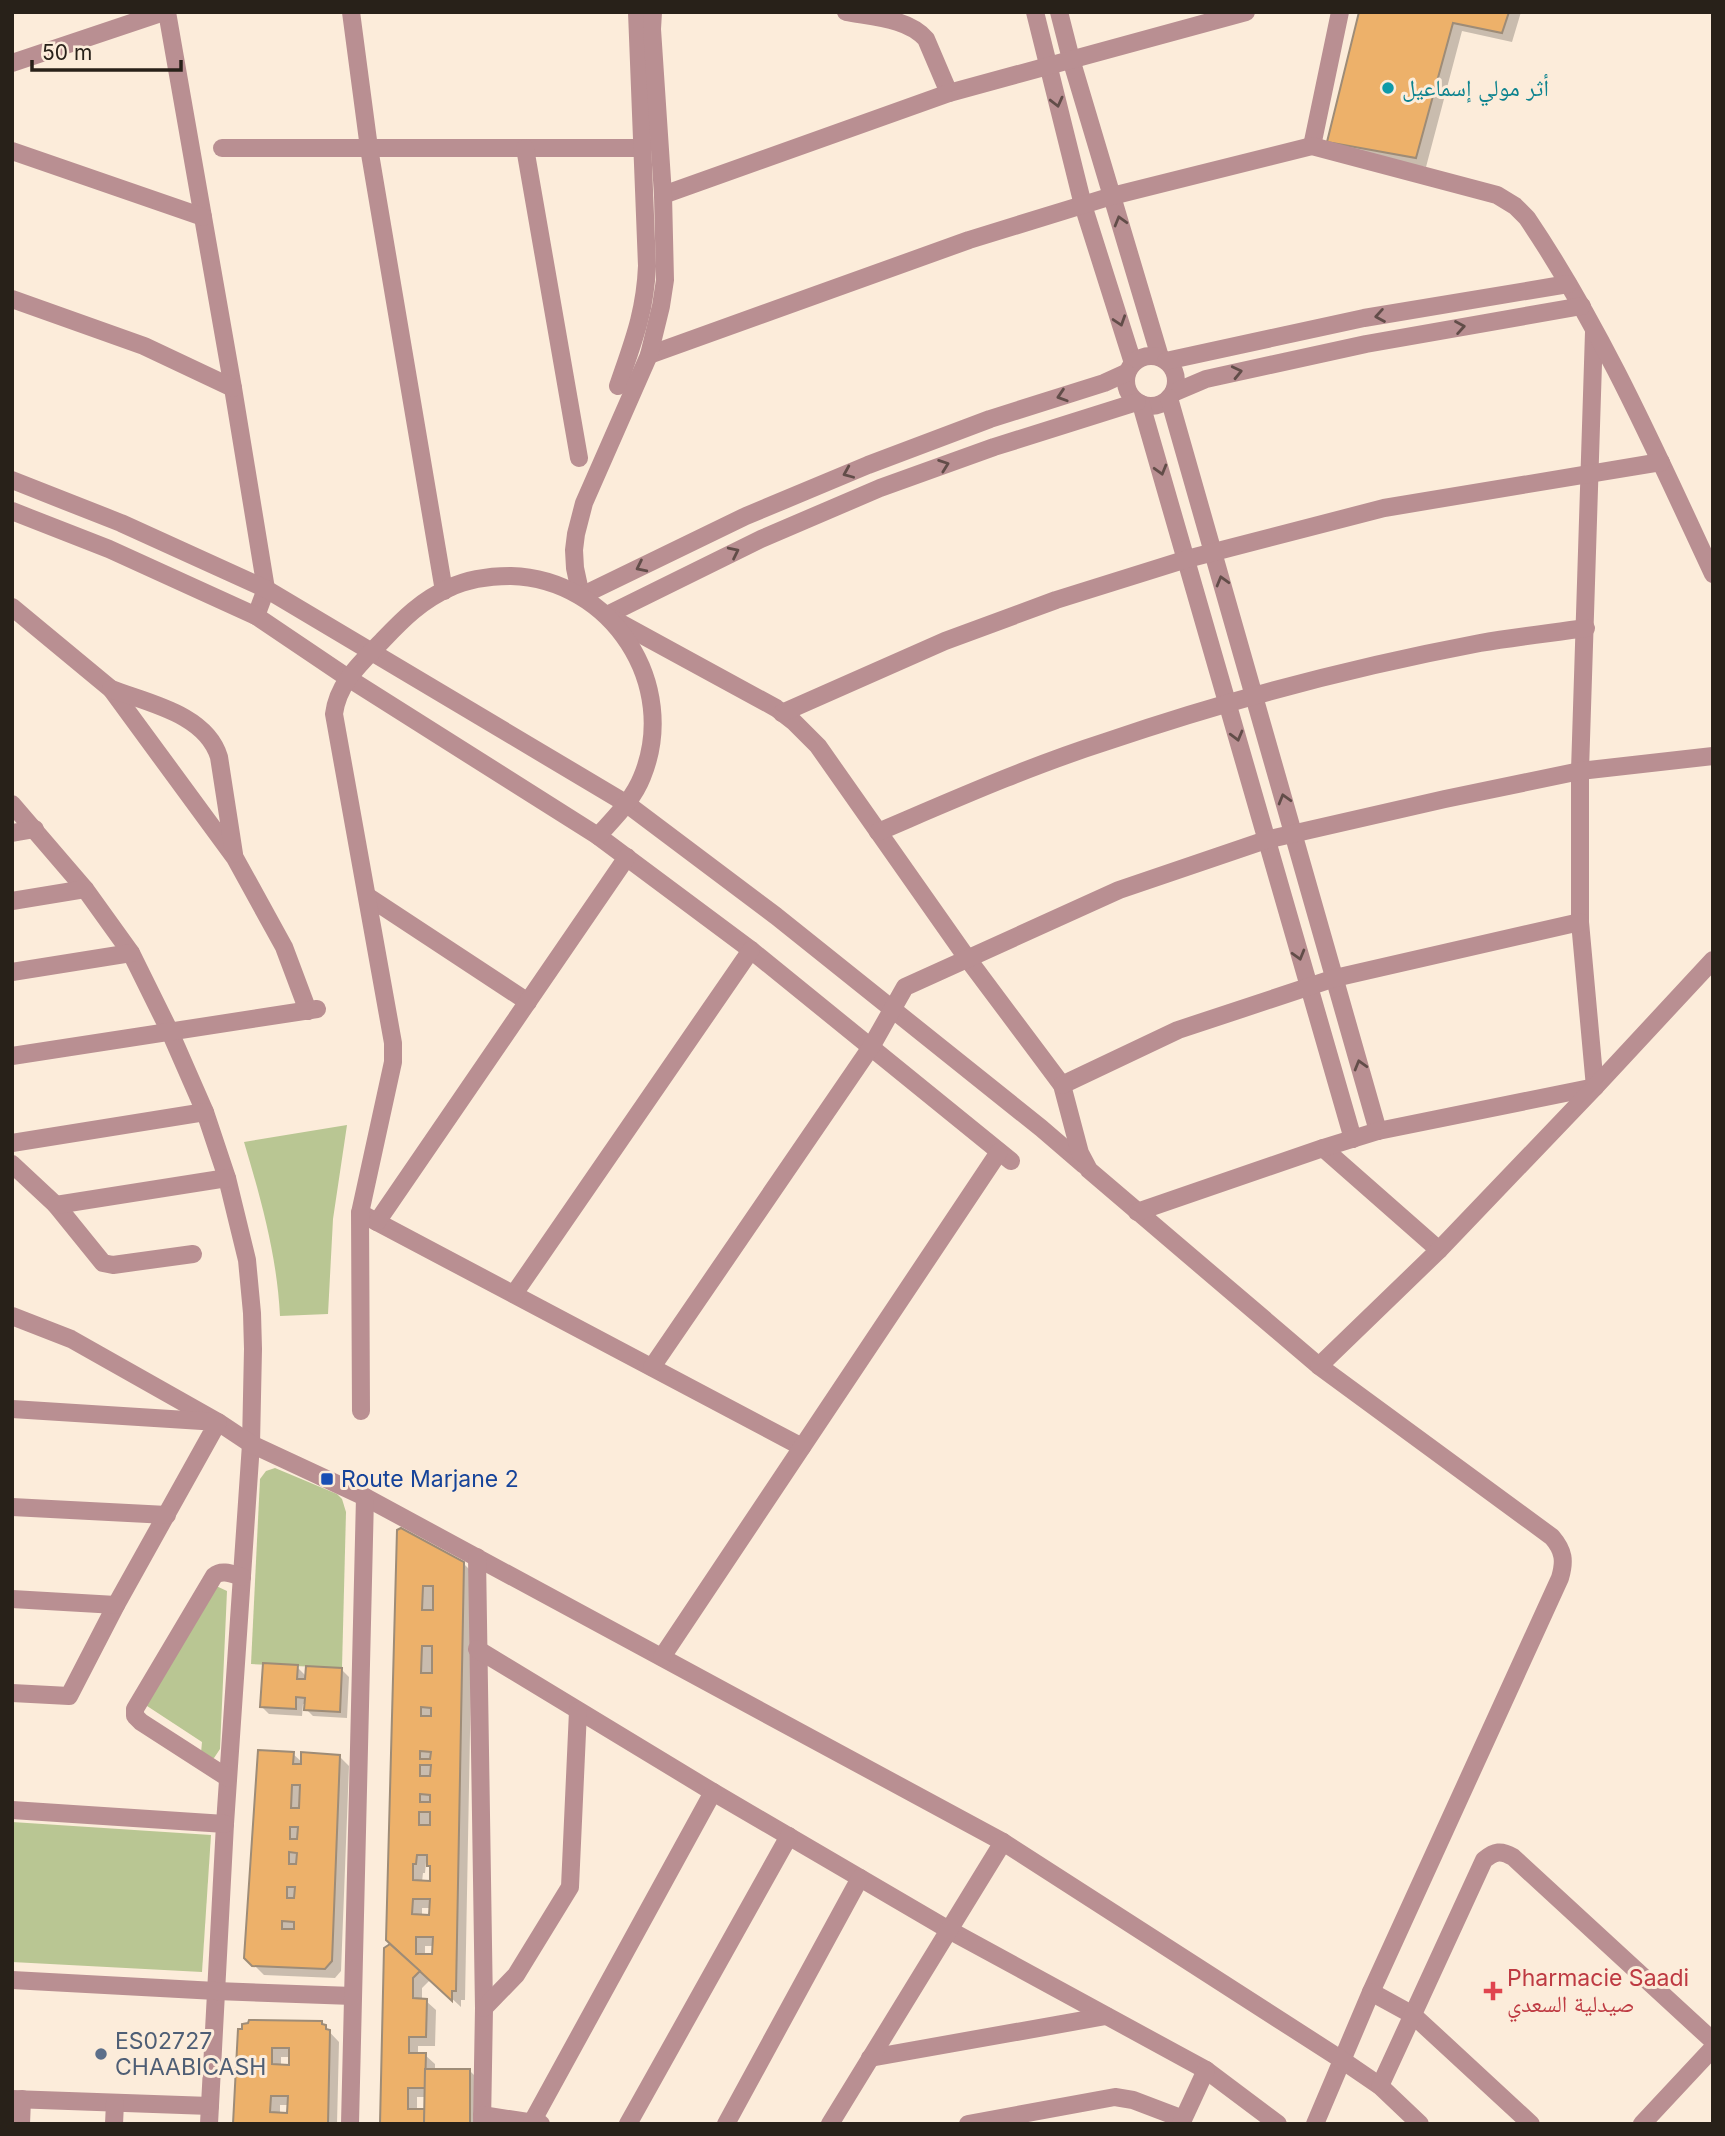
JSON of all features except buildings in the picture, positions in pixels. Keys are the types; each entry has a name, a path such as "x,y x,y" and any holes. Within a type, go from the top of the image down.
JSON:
{"street":[{"path":"12,63 166,12 266,589 256,616"},
{"path":"351,12 369,148 444,591"},
{"path":"618,386 641,319 646,292 637,12"},
{"path":"580,596 574,551 584,503 649,355 662,306 665,280 663,195 653,12"},
{"path":"846,12 904,24 920,32 930,47 949,93"},
{"path":"1035,12 1083,205 1130,368 1126,390 1139,403 1187,559 1353,1139"},
{"path":"1059,12 1163,359 1175,373 1171,396 1378,1131"},
{"path":"663,195 949,93 1246,12"},
{"path":"1312,146 1340,12"},
{"path":"649,355 969,240 1112,196 1312,146 1497,195 1515,205 1527,218 1583,306 1661,461 1713,574"},
{"path":"222,148 642,148"},
{"path":"525,148 579,458"},
{"path":"12,151 203,216"},
{"path":"580,596 746,516 990,419 1104,383 1146,356 1163,359 1364,318 1568,284"},
{"path":"12,299 144,346 233,388"},
{"path":"609,617 761,539 880,488 994,447 1139,403 1156,405 1206,379 1366,344 1583,306"},
{"path":"1594,328 1580,771 1580,922 1595,1087"},
{"path":"782,713 944,641 1056,600 1187,559 1384,508 1661,461"},
{"path":"12,480 121,523 266,589 627,804 776,916 1041,1128 1319,1366 1552,1537 1559,1545 1564,1556 1560,1578 1371,1992 1315,2124"},
{"path":"12,511 109,549 256,616 348,678 598,836 751,950 1005,1156 802,1447 662,1657"},
{"path":"361,1411 360,1213 393,1062 393,1043 334,714 336,699 348,678 407,615 427,600 472,580 497,576 522,577 547,581 580,596 609,617 782,713 818,746 967,958 1062,1085 1080,1153 1089,1170"},
{"path":"12,607 111,689 235,858 284,947 312,1010 12,1056"},
{"path":"598,836 627,804 642,778 653,731 653,706 648,682 626,637 609,617"},
{"path":"878,832 1028,769 1254,695 1329,675 1482,643 1586,628"},
{"path":"111,689 173,712 196,724 209,736 219,757 235,858"},
{"path":"652,1367 871,1047 905,987 1119,890 1266,840 1580,771 1713,756"},
{"path":"12,804 85,889 131,953 170,1032 205,1112 228,1178 247,1260 253,1313 251,1444 225,1824 209,2115 115,2102 17,2099 21,2124"},
{"path":"12,833 34,829"},
{"path":"377,1222 627,858"},
{"path":"12,901 85,889"},
{"path":"367,896 528,1002"},
{"path":"1062,1085 1178,1030 1335,978 1580,922"},
{"path":"514,1294 751,950"},
{"path":"12,972 131,953"},
{"path":"1319,1366 1439,1250 1713,960"},
{"path":"1137,1212 1378,1131 1595,1087"},
{"path":"12,1143 205,1112"},
{"path":"1323,1148 1439,1250"},
{"path":"12,1164 56,1205 103,1263 113,1265 193,1254"},
{"path":"56,1205 228,1178"},
{"path":"360,1213 802,1447"},
{"path":"12,1316 71,1339 218,1422 251,1444 365,1497 1003,1842 1342,2060 1380,2086 1420,2124"},
{"path":"12,1409 218,1422"},
{"path":"12,1693 69,1696 116,1605 218,1422"},
{"path":"350,2124 365,1497"},
{"path":"12,1507 167,1515"},
{"path":"477,1557 484,2008 482,2119 536,2123 713,1792"},
{"path":"228,1778 141,1722 135,1716 135,1709 214,1577 218,1573 226,1572 242,1577"},
{"path":"12,1599 116,1605"},
{"path":"477,1649 578,1712 949,1930 1206,2070 1278,2124"},
{"path":"484,2008 516,1975 570,1887 578,1712"},
{"path":"12,1810 225,1824"},
{"path":"628,2124 789,1836"},
{"path":"832,2123 1003,1842"},
{"path":"1380,2086 1484,1860 1499,1851 1513,1857 1713,2041"},
{"path":"726,2124 860,1878"},
{"path":"12,1980 353,1996"},
{"path":"1371,1992 1413,2015 1531,2124"},
{"path":"870,2058 1106,2016"},
{"path":"1642,2124 1713,2048"},
{"path":"968,2124 1115,2097 1133,2100 1182,2122 1206,2070"},
{"path":"114,2124 115,2102"}],"green space":[{"path":"347,1125 333,1219 328,1314 280,1316 272,1250 244,1142"},
{"path":"275,1468 337,1494 342,1499 346,1512 342,1668 251,1664 260,1479 266,1471"},
{"path":"214,1585 227,1591 220,1749 214,1758 209,1758 201,1753 202,1742 144,1704"},
{"path":"12,1822 211,1835 202,1972 12,1962"}],"place":[{"name":"أثر مولي إسماعيل","path":"1388,88"},
{"name":"Route Marjane 2","path":"327,1479"},
{"name":"Pharmacie Saadi صيدلية السعدي","path":"1493,1991"},
{"name":"ES02727 CHAABICASH","path":"101,2054"}]}
